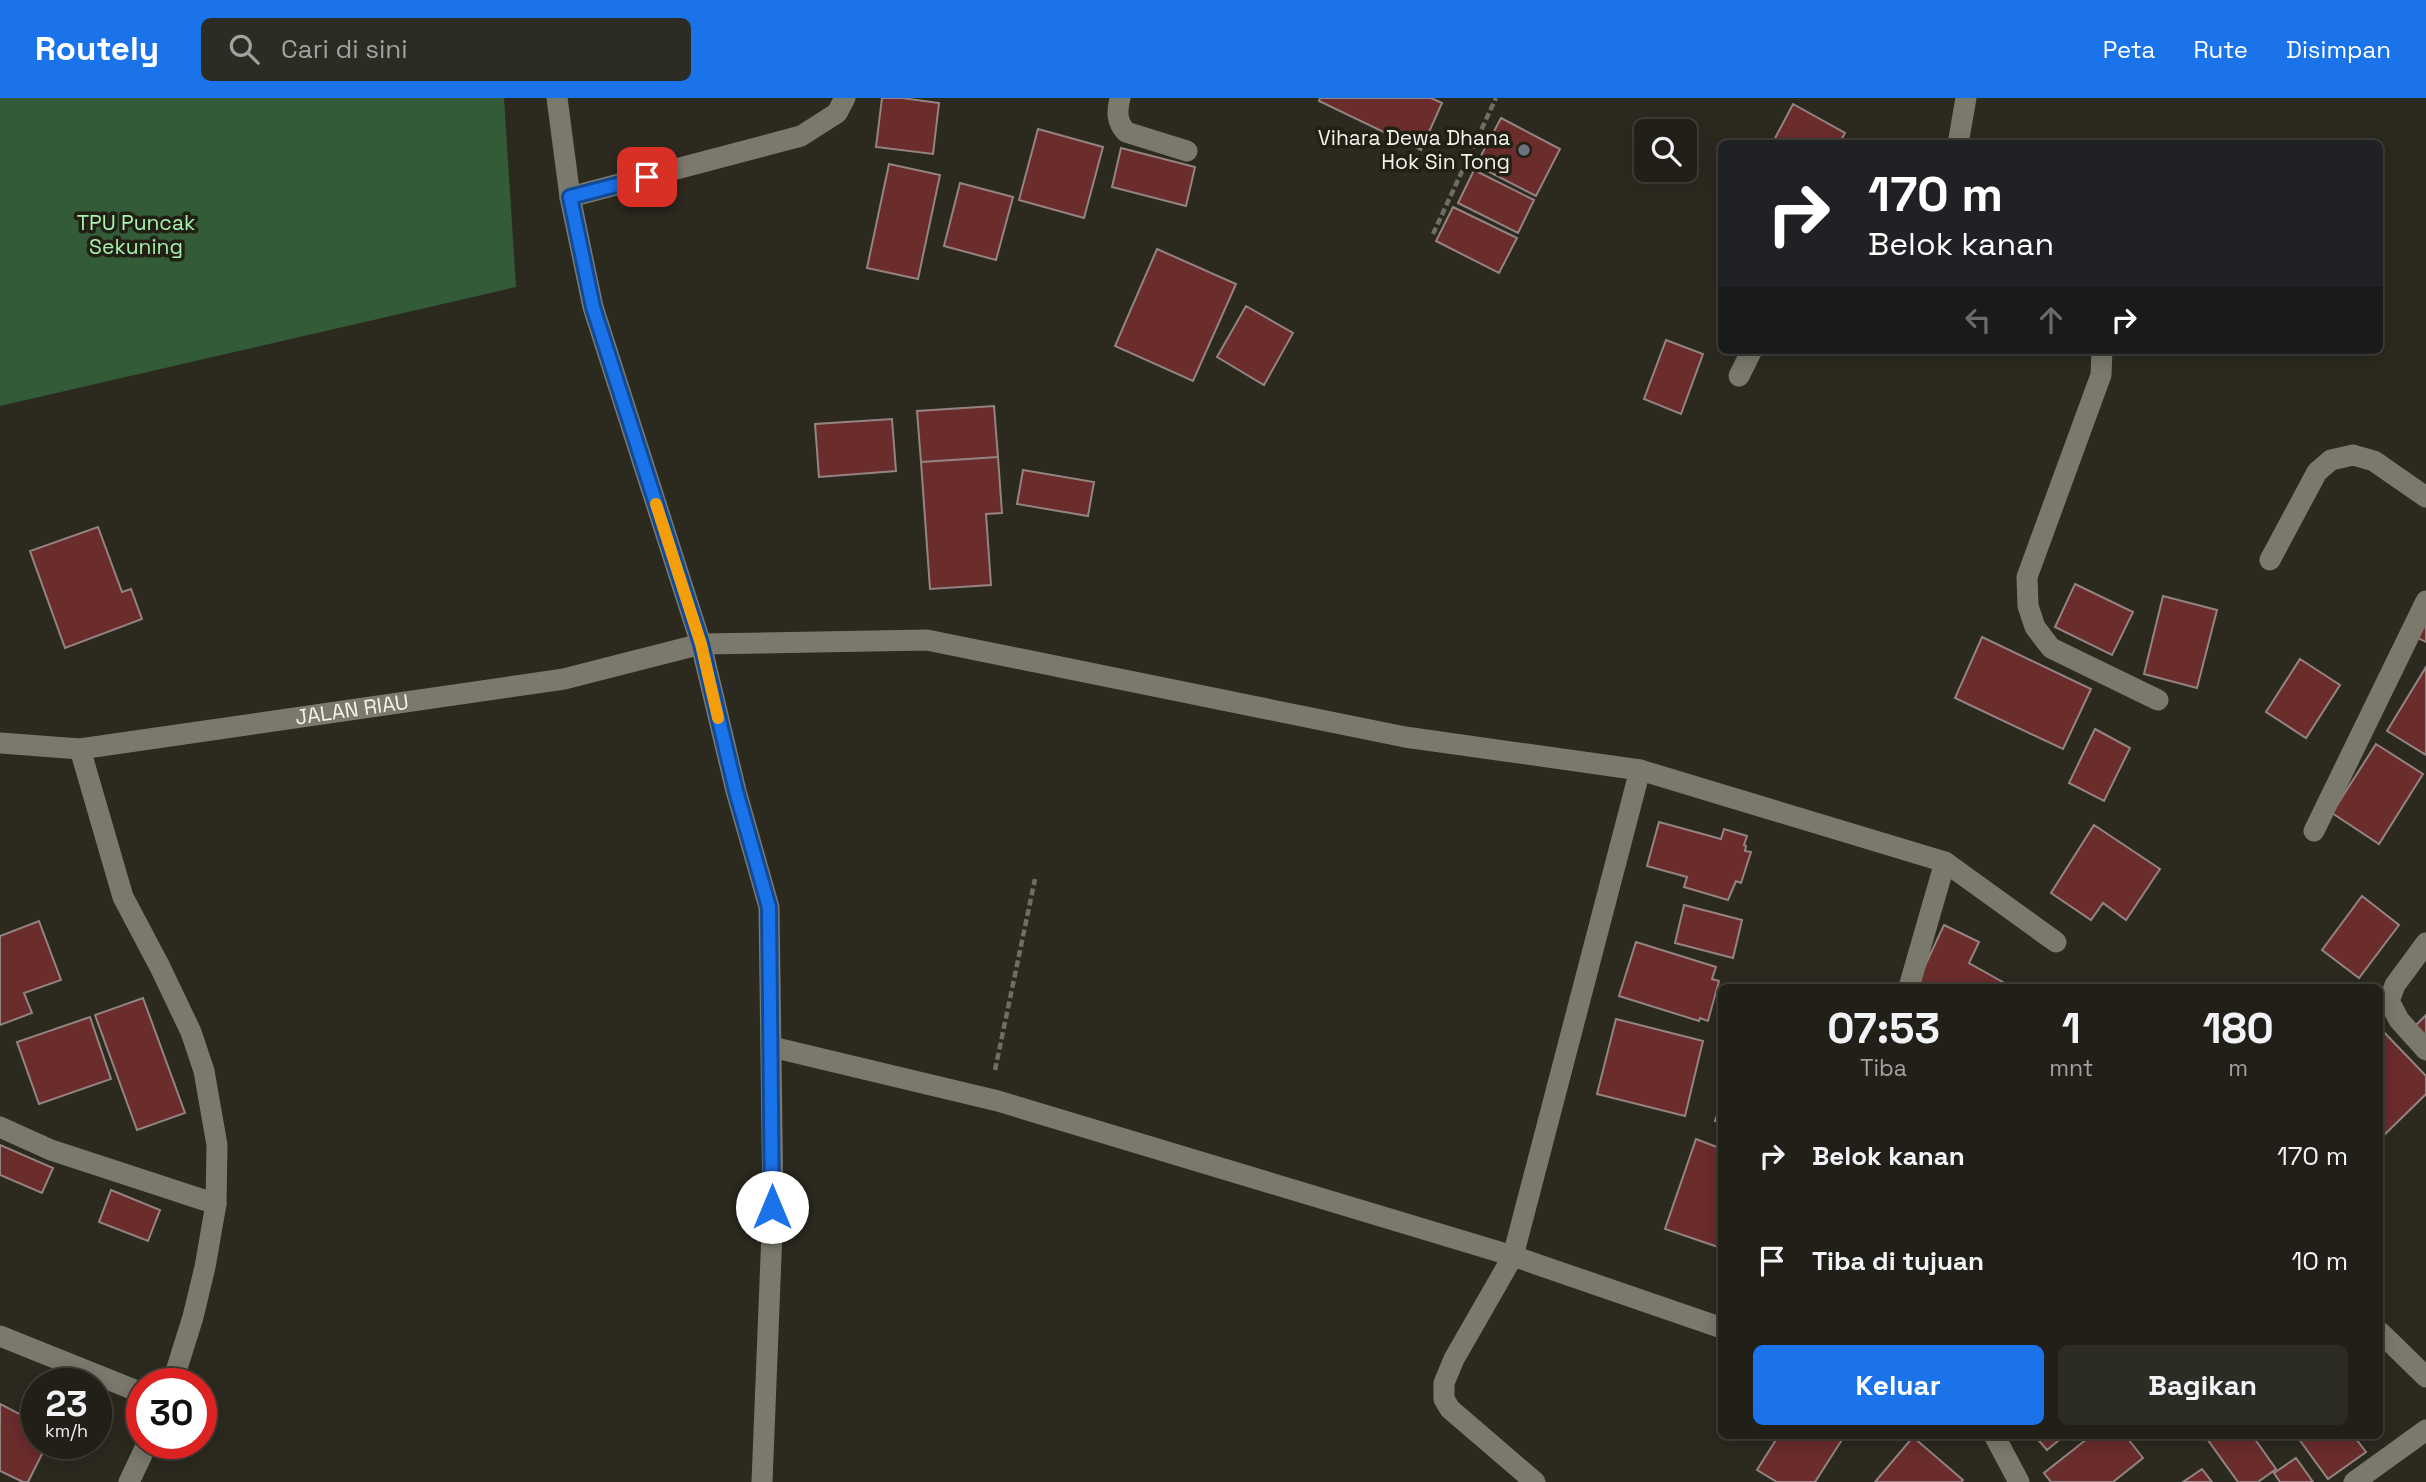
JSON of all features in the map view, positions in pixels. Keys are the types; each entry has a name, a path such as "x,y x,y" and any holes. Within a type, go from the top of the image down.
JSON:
{"street":[{"path":"557,98 570,197 593,307 701,644 736,791 769,907 772,1207 762,1482"},
{"path":"570,197 801,136 838,113 845,98"},
{"path":"1120,98 1116,112 1120,125 1126,132 1187,151"},
{"path":"1959,140 1966,98"},
{"path":"1739,376 1750,354"},
{"path":"2102,354 2101,375 2027,577 2028,606 2035,627 2050,648 2158,700"},
{"path":"2270,559 2317,472 2330,460 2353,455 2374,461 2426,497"},
{"path":"2314,831 2426,601"},
{"name":"JALAN RIAU","path":"0,743 80,749 564,679 701,644 927,640 1405,737 1640,770 1945,862 2056,942"},
{"path":"80,749 123,897 191,1032 204,1071 216,1145 215,1204 202,1280 177,1368"},
{"path":"1535,1482 1450,1409 1444,1399 1444,1383 1454,1359 1513,1256 1640,770"},
{"path":"1910,984 1945,862"},
{"path":"2426,943 2395,985 2389,1002 2399,1020 2426,1050"},
{"path":"772,1046 989,1099 1513,1256 1718,1327"},
{"path":"0,1127 51,1150 215,1204"},
{"path":"2383,1335 2426,1377"},
{"path":"0,1336 126,1387"},
{"path":"2354,1482 2426,1430"},
{"path":"1996,1439 2019,1482"},
{"path":"129,1482 140,1459"}],"path":[{"path":"1433,234 1496,98"},
{"path":"989,1099 1035,879"}],"green space":[{"name":"TPU Puncak Sekuning","path":"0,98 504,98 516,287 0,406"}],"building":[{"path":"882,98 939,103 933,154 876,147"},
{"path":"1320,98 1431,98 1442,103 1421,150 1319,101"},
{"path":"1793,104 1845,133 1841,140 1774,140"},
{"path":"1501,118 1560,149 1536,196 1476,165"},
{"path":"1038,129 1103,147 1084,218 1019,200"},
{"path":"1121,148 1195,167 1186,206 1112,187"},
{"path":"889,164 940,175 918,279 867,268"},
{"path":"1474,170 1534,200 1518,233 1458,203"},
{"path":"960,183 1013,197 996,260 944,246"},
{"path":"1453,207 1517,238 1499,273 1436,241"},
{"path":"1157,249 1236,284 1193,381 1115,346"},
{"path":"1246,306 1293,333 1264,385 1217,357"},
{"path":"1666,340 1703,354 1681,414 1644,399"},
{"path":"994,406 998,457 921,462 917,411"},
{"path":"892,419 896,471 819,477 815,424"},
{"path":"998,457 1002,513 986,514 991,585 930,589 921,462"},
{"path":"1023,470 1094,482 1088,516 1017,504"},
{"path":"98,527 122,592 131,589 142,619 65,648 30,551"},
{"path":"2075,584 2133,612 2112,655 2055,627"},
{"path":"2163,596 2217,610 2197,688 2144,674"},
{"path":"2426,613 2426,642 2414,636"},
{"path":"1982,637 2091,689 2063,749 1955,698"},
{"path":"2300,659 2340,685 2306,738 2266,712"},
{"path":"2426,667 2426,755 2387,731"},
{"path":"2095,729 2130,748 2104,801 2069,783"},
{"path":"2376,744 2423,774 2379,844 2332,813"},
{"path":"1659,822 1721,839 1724,829 1747,836 1745,851 1751,852 1741,883 1736,881 1728,900 1684,887 1687,877 1647,866"},
{"path":"2094,825 2160,869 2126,920 2103,903 2091,920 2051,893"},
{"path":"2362,896 2399,925 2359,978 2322,950"},
{"path":"1684,905 1742,920 1733,958 1675,943"},
{"path":"39,921 61,980 24,993 32,1013 0,1025 0,936"},
{"path":"1944,925 1979,942 1969,963 2006,984 1916,984"},
{"path":"1636,942 1716,967 1712,979 1719,981 1708,1021 1700,1018 1699,1021 1619,996"},
{"path":"143,998 185,1113 137,1130 95,1015"},
{"path":"2426,1015 2426,1039 2414,1027"},
{"path":"90,1017 111,1079 39,1104 17,1042"},
{"path":"1616,1019 1703,1041 1685,1116 1597,1094"},
{"path":"2383,1031 2426,1076 2426,1094 2383,1136"},
{"path":"1696,1139 1718,1147 1718,1247 1665,1229"},
{"path":"0,1145 53,1168 42,1193 0,1175"},
{"path":"111,1190 160,1210 148,1241 99,1222"},
{"path":"0,1404 21,1415 21,1459 40,1459 28,1482 0,1471"},
{"path":"1776,1439 1842,1439 1815,1482 1777,1482 1757,1470"},
{"path":"1911,1439 1915,1439 1963,1480 1961,1482 1875,1482"},
{"path":"2037,1439 2060,1439 2047,1450"},
{"path":"2087,1439 2128,1439 2143,1458 2113,1482 2051,1482 2044,1473"},
{"path":"2207,1439 2255,1439 2276,1469 2258,1482 2238,1482"},
{"path":"2299,1439 2356,1439 2366,1452 2328,1479"},
{"path":"2296,1458 2313,1482 2280,1482 2274,1473"},
{"path":"2202,1469 2212,1482 2183,1482"}],"slow traffic":[{"path":"656,504 701,644 718,718"}],"place":[{"name":"Vihara Dewa Dhana Hok Sin Tong","path":"1524,150"}],"route":[{"path":"647,177 570,197 593,307 701,644 736,791 769,907 772,1207"}]}
